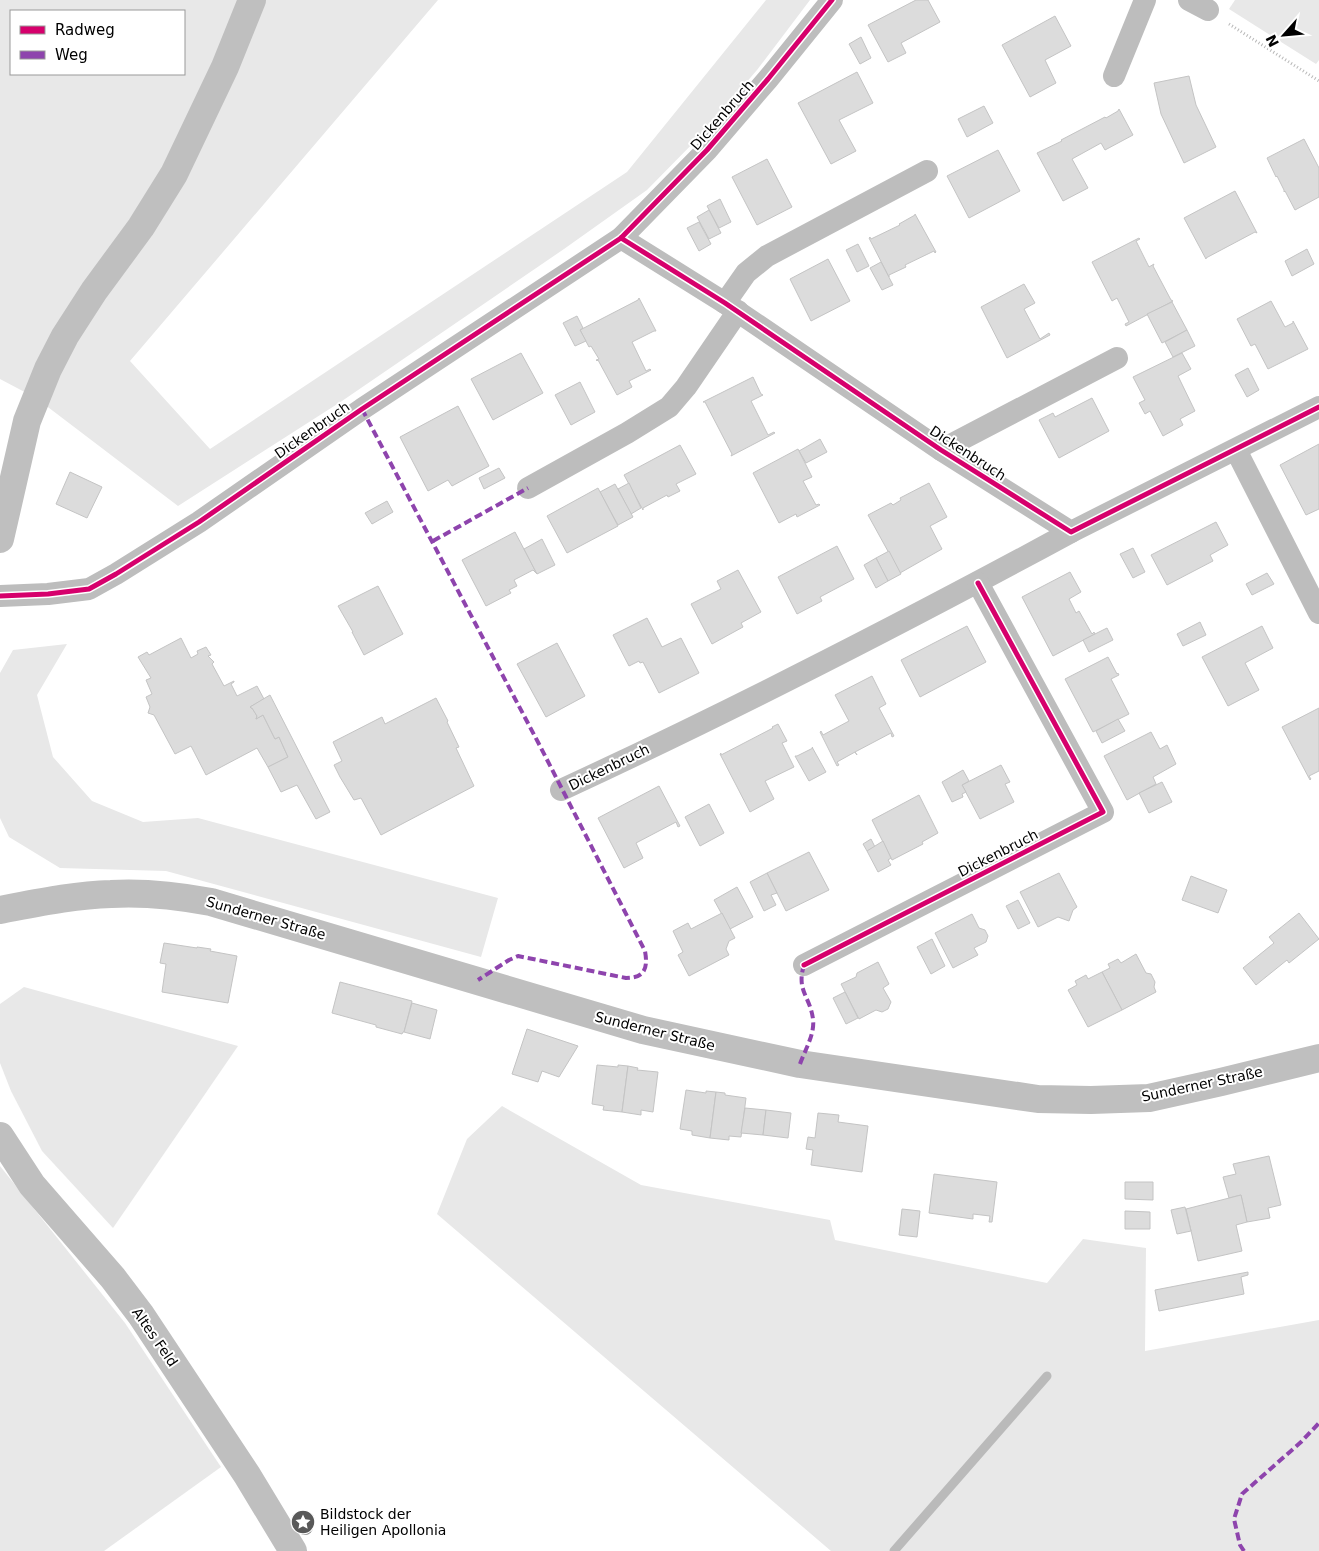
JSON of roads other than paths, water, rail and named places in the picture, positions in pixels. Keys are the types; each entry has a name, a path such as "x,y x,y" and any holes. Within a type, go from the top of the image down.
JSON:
{"main road":[{"path":"0,539 27,421 48,370 65,336 94,291 141,227 174,174 225,67 252,0"},
{"name":"Sunderner Straße","path":"0,910 78,897 111,894 186,897 211,902 643,1030 800,1064 1038,1099 1149,1098 1319,1058"},
{"name":"Altes Feld","path":"0,1136 32,1185 113,1278 140,1315 247,1475 292,1551"}],"street":[{"name":"Dickenbruch","path":"0,596 48,594 89,589 124,569 200,522 362,409 621,238 706,150 768,79 832,0"},
{"path":"1114,76 1145,0"},
{"path":"528,488 627,433 669,407 686,387 731,307 746,273 753,266 767,256 927,171"},
{"name":"Dickenbruch","path":"621,238 731,307 941,450 1071,532"},
{"name":"Dickenbruch","path":"941,450 1117,358"},
{"name":"Dickenbruch","path":"561,790 781,683 978,583 1071,532 1236,450 1319,406"},
{"path":"1236,450 1319,613"},
{"name":"Dickenbruch","path":"804,965 1103,812 978,583"}],"waterway":[{"path":"894,1551 1047,1376"}],"place":[{"name":"Bildstock der Heiligen Apollonia","path":"303,1522"}]}
